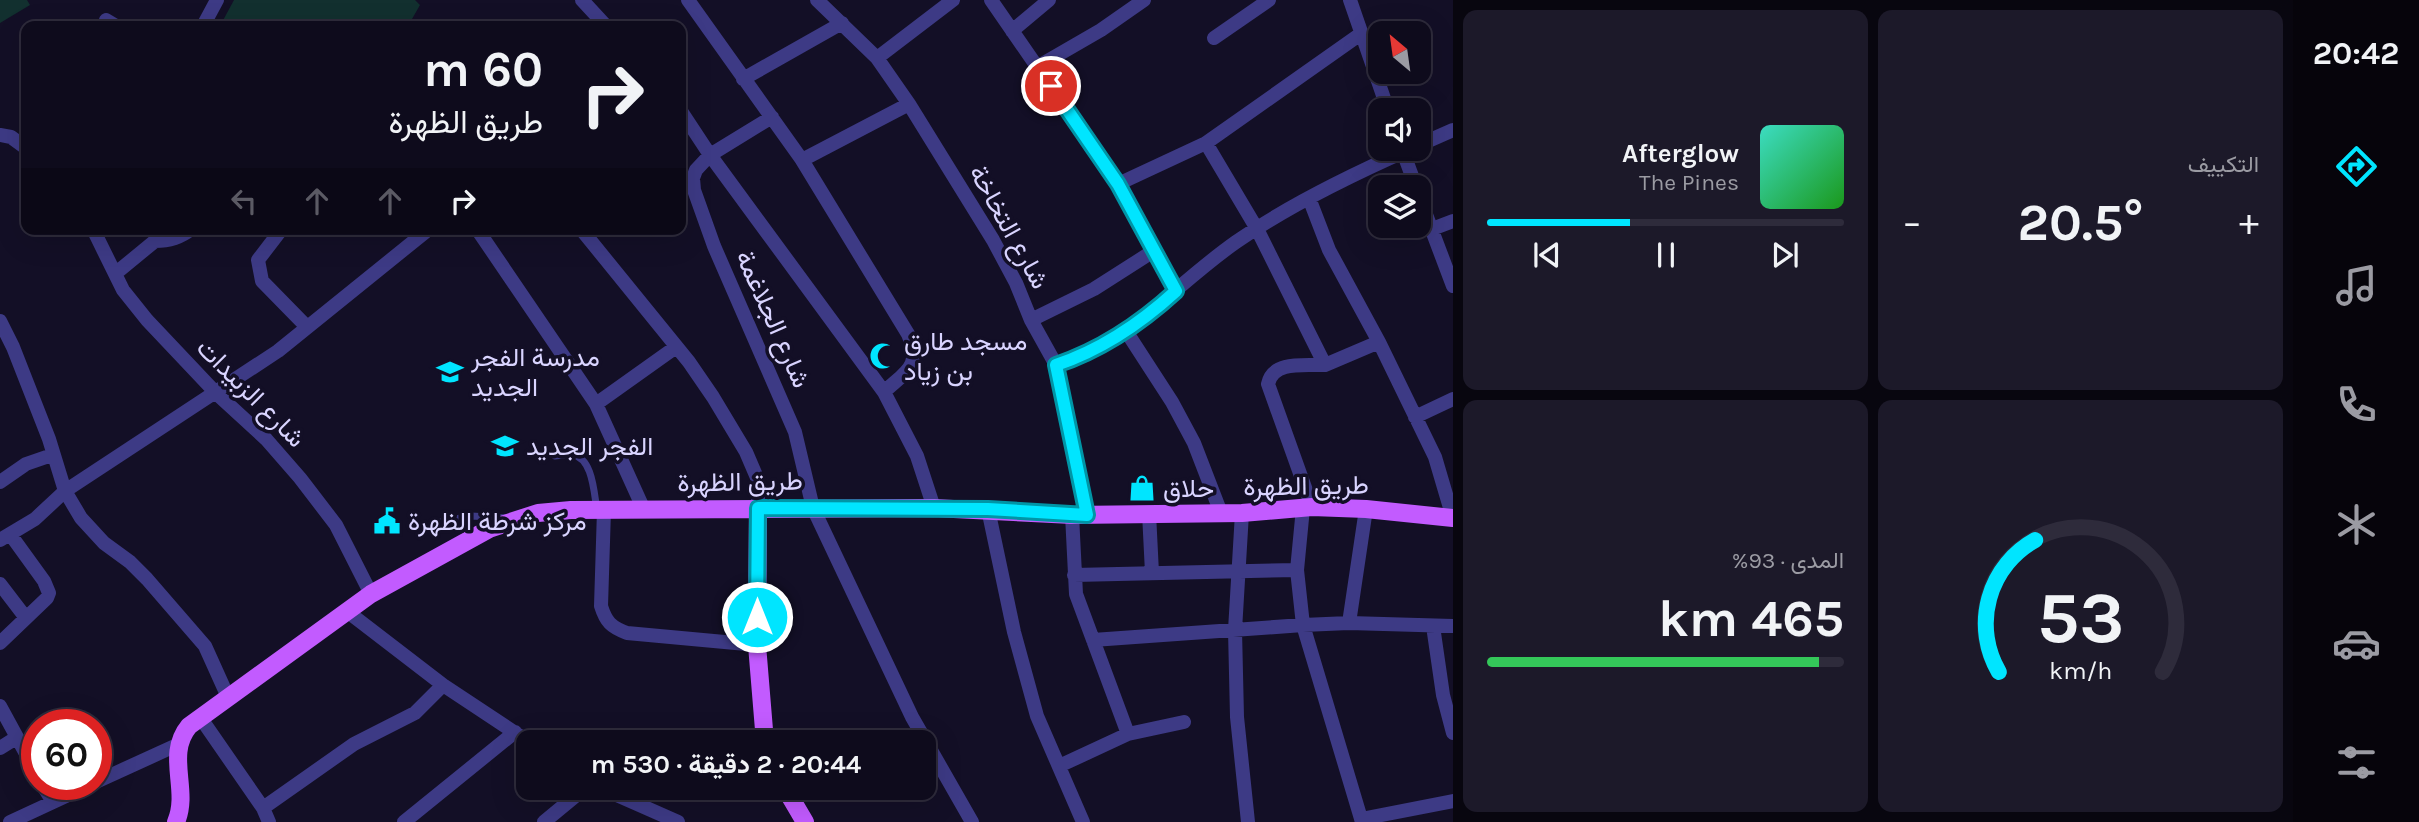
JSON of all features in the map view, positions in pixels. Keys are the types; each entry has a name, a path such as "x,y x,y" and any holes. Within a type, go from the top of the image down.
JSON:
{"main road":[{"name":"طريق الظهرة","path":"179,744 185,732 200,718 371,594 489,529 538,513 758,508 934,508 1080,515 1242,513 1307,508 1366,509 1453,518"},
{"path":"758,508 757,645 764,730"},
{"path":"176,822 182,801 177,758 179,744"},
{"path":"792,800 805,822"}],"street":[{"path":"205,21 217,0"},
{"path":"582,0 601,21"},
{"path":"688,0 802,160 908,334 915,359 908,370 884,392"},
{"name":"شارع التخاخة","path":"817,0 877,58 909,104 993,240 1056,365 1080,515 1074,575 1081,610 1128,734"},
{"path":"877,58 953,0"},
{"path":"991,0 1118,184 1176,291"},
{"path":"1013,31 1049,0"},
{"path":"1037,66 1101,30 1144,0"},
{"path":"1214,38 1269,0"},
{"path":"1350,0 1384,98"},
{"path":"743,79 842,23"},
{"path":"1118,184 1206,143 1362,33"},
{"path":"802,160 909,104"},
{"path":"710,155 772,117"},
{"path":"686,119 884,392 917,456 934,508"},
{"path":"1431,140 1453,130"},
{"path":"0,149 6,136"},
{"path":"1206,143 1256,229 1325,365"},
{"name":"شارع الجلاغمة","path":"710,155 696,170 693,178 694,191 714,246 795,432 813,508 912,717 972,822"},
{"path":"1056,365 1079,358 1126,331 1256,229 1309,198 1383,161"},
{"path":"1309,198 1329,250 1379,342 1435,457 1453,518"},
{"path":"1453,221 1432,229 1453,286"},
{"name":"شارع الزبيدات","path":"96,235 123,290 147,320 216,393 266,439 336,525 371,594"},
{"path":"116,273 155,235 166,241 182,235"},
{"path":"277,235 258,260 262,281 307,327"},
{"path":"0,643 47,598 48,588 5,537 35,519 65,491 278,351 422,235"},
{"path":"481,235 596,404 644,510"},
{"path":"586,235 677,347 713,397 746,452 758,480 758,508"},
{"path":"1031,320 1094,289 1155,250"},
{"path":"0,321 4,339 49,439 65,491 81,518 92,532 147,579 205,646 228,697"},
{"path":"1126,331 1172,402 1194,443 1221,513"},
{"path":"1379,342 1325,365 1281,367 1271,375 1268,384 1307,508 1297,570 1303,625 1362,821 1453,801"},
{"path":"596,404 677,347"},
{"path":"1415,417 1453,399"},
{"path":"0,482 26,464 52,455"},
{"path":"988,509 1037,716 1083,822"},
{"path":"1349,623 1366,509"},
{"path":"600,510 601,607 606,620 613,628 627,633 757,645"},
{"path":"1149,513 1152,573"},
{"path":"1242,513 1235,630 1237,717 1248,822"},
{"path":"1074,575 1297,570"},
{"path":"0,584 26,618"},
{"path":"348,612 443,685 515,732 404,822"},
{"path":"1093,640 1349,623 1453,626"},
{"path":"1433,626 1441,683 1453,733"},
{"path":"200,718 266,815 354,744 415,713 443,685"},
{"path":"0,706 21,747"},
{"path":"1059,766 1128,734 1184,722"},
{"path":"0,748 16,738"},
{"path":"112,775 179,744"},
{"path":"10,822 57,800"},
{"path":"544,822 571,800"},
{"path":"628,800 678,822"}],"lane":[{"path":"555,456 572,454 582,460 591,478 600,510"},
{"path":"435,523 485,515 514,519"}],"green space":[{"path":"0,0 27,0 30,5 0,23"},
{"path":"234,0 415,0 420,5 411,21 223,21"}],"place":[{"name":"مسجد طارق بن زياد","path":"883,356"},
{"name":"مدرسة الفجر الجديد","path":"450,372"},
{"name":"الفجر الجديد","path":"505,446"},
{"name":"حلاق","path":"1142,488"},
{"name":"مركز شرطة الظهرة","path":"387,521"}],"route":[{"path":"757,617 758,508 988,509 1087,515 1056,365 1079,358 1126,331 1176,291 1118,184 1051,86"}]}
